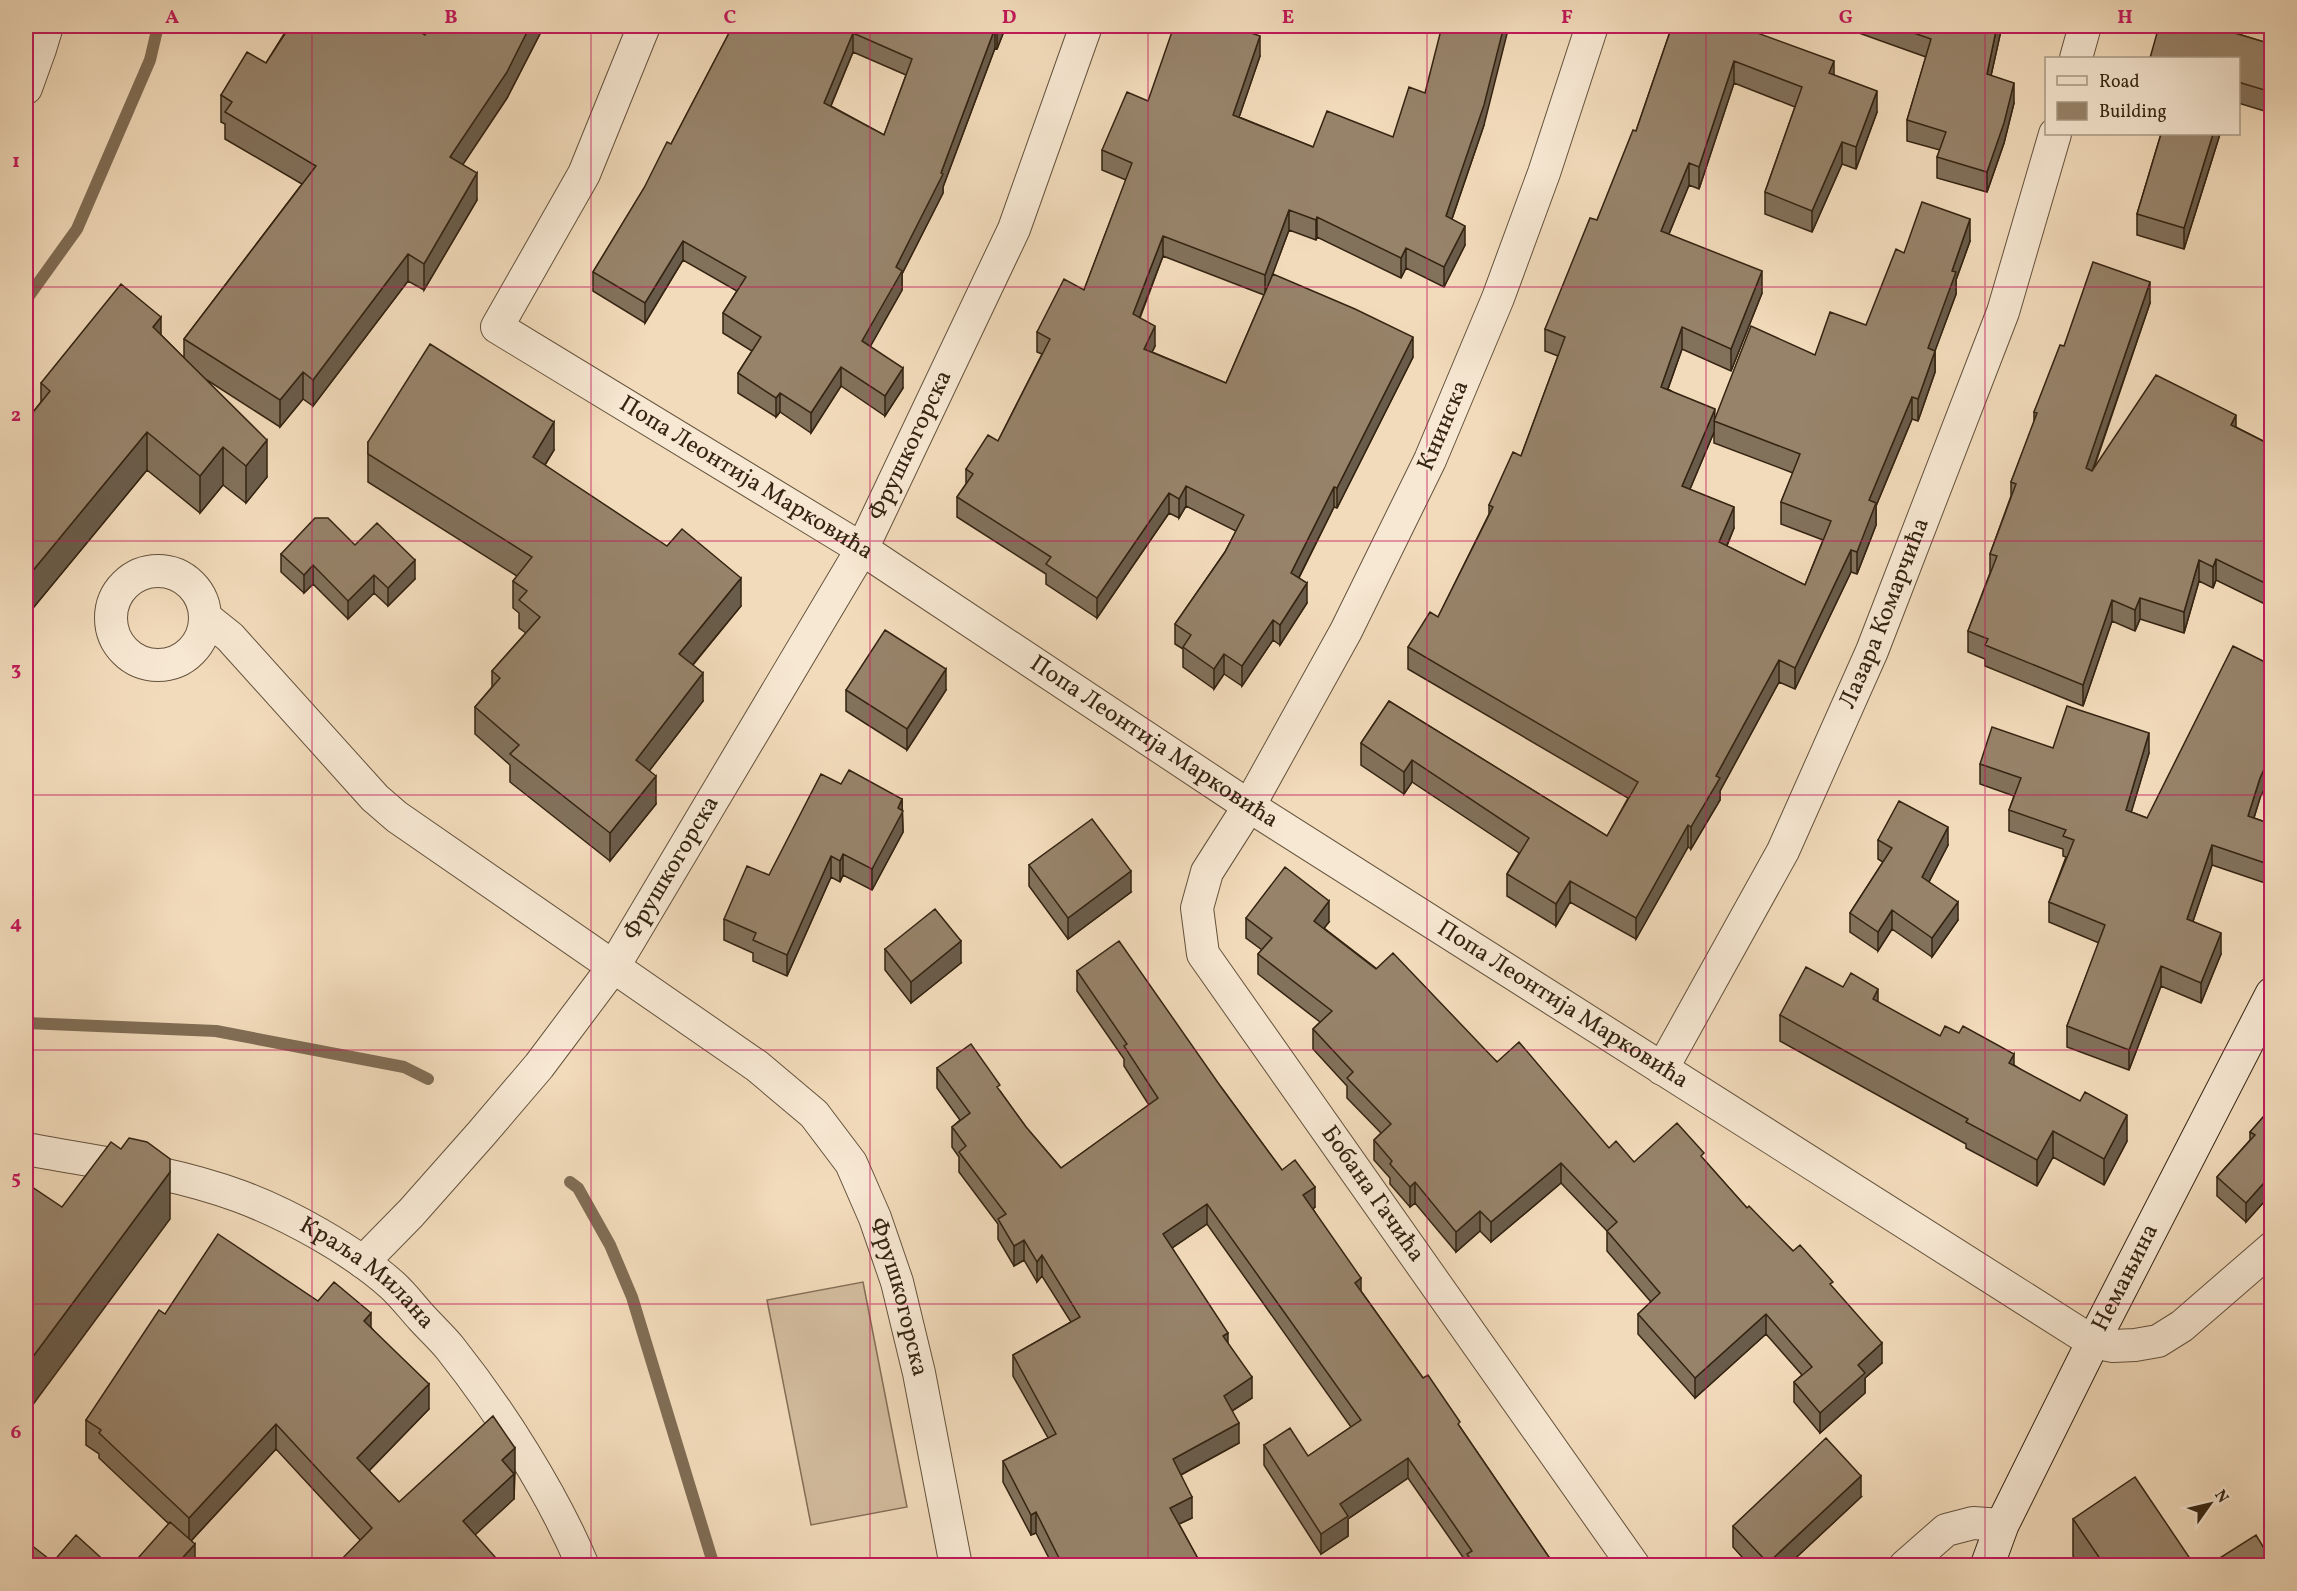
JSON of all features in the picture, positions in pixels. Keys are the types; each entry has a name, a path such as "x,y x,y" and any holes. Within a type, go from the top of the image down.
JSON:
{"street":[{"path":"26,88 47,26"},
{"name":"Попа Леонтија Марковића","path":"644,26 584,174 497,327 862,549 1249,806 2093,1342"},
{"name":"Фрушкогорска","path":"363,1262 482,1134 539,1066 614,966 862,549 1014,229 1086,26"},
{"name":"Книнска","path":"1249,806 1346,631 1430,460 1498,297 1544,173 1592,26"},
{"path":"2076,57 2085,26"},
{"name":"Лазара Комарчића","path":"1662,1069 1783,851 1872,651 2003,312 2055,135"},
{"name":"Фрушкогорска","path":"206,617 230,637 375,798 397,817 758,1066 814,1114 851,1163 875,1218 897,1282 919,1373 956,1566"},
{"name":"Бобана Гачића","path":"1249,806 1208,872 1197,908 1203,954 1634,1566"},
{"name":"Немањина","path":"1987,1566 2002,1525 2271,994"},
{"name":"Краља Милана","path":"26,1149 145,1171 239,1197 300,1225 363,1262 394,1286 449,1347 473,1379 528,1461 573,1541 583,1566"},
{"path":"2093,1342 2113,1346 2158,1341 2182,1326 2271,1248"},
{"path":"1905,1566 1946,1530 1973,1522 2002,1525"}],"shaded area":[{"path":"863,1282 907,1507 811,1525 767,1300"}],"building":[{"path":"290,26 409,26 425,35 429,26 530,26 507,72 450,157 477,173 424,264 408,254 313,380 303,372 280,400 184,339 316,166 225,112 232,102 221,95 247,52 266,63"},
{"path":"732,26 999,26 995,28 941,173 943,174 896,267 902,271 862,341 903,368 885,396 841,367 811,413 780,393 776,398 738,373 761,337 723,313 746,277 683,241 645,303 593,272 644,188 667,142 671,144","holes":["853,33 912,59 884,135 824,103"]},
{"path":"1174,26 1246,26 1245,31 1260,36 1233,115 1313,147 1327,111 1393,137 1409,87 1425,93 1442,26 1504,26 1484,105 1446,216 1465,226 1444,267 1406,248 1401,258 1317,217 1316,220 1289,210 1265,275 1163,236 1133,314 1155,326 1144,349 1226,383 1273,274 1413,337 1337,488 1334,487 1291,573 1307,583 1280,625 1273,620 1242,666 1224,654 1214,669 1183,647 1191,635 1175,624 1225,552 1244,515 1186,486 1179,499 1169,493 1097,598 1046,564 1051,557 957,497 973,474 966,469 988,435 998,441 1050,339 1037,332 1064,279 1084,290 1132,163 1102,150 1127,92 1148,101"},
{"path":"1672,26 1741,26 1834,61 1829,73 1877,91 1856,147 1842,142 1812,211 1765,192 1802,87 1734,61 1699,167 1689,163 1661,231 1762,271 1731,349 1682,327 1661,387 1715,409 1682,486 1734,507 1719,542 1805,585 1831,521 1781,502 1800,454 1714,421 1751,326 1815,355 1830,312 1866,325 1896,249 1904,253 1922,202 1970,219 1952,271 1956,272 1928,348 1935,351 1918,399 1912,397 1869,500 1876,503 1857,552 1851,550 1795,668 1779,660 1716,776 1720,778 1691,827 1688,825 1636,918 1570,881 1556,904 1507,874 1529,838 1412,760 1404,772 1361,743 1389,701 1607,836 1638,782 1408,647 1430,612 1438,617 1493,507 1489,505 1513,452 1521,456 1565,337 1545,329 1590,218 1597,220 1633,130 1636,131"},
{"path":"1894,26 1997,26 1987,74 2014,83 2004,123 1987,172 1937,157 1946,132 1907,120 1931,39"},
{"path":"2159,26 2232,26 2231,32 2271,44 2271,92 2240,83 2240,57 2150,57"},
{"path":"2161,135 2213,135 2184,228 2137,214"},
{"path":"2093,262 2150,282 2086,468 2092,471 2156,375 2236,415 2231,425 2271,445 2271,586 2216,559 2213,567 2199,560 2184,612 2140,598 2135,610 2112,600 2083,685 1985,645 1988,639 1968,631 1997,556 1990,554 2016,484 2011,482 2037,413 2034,412 2060,345 2064,346"},
{"path":"121,284 161,317 153,327 267,440 246,466 223,447 200,476 147,432 26,579 26,421 50,391 41,383"},
{"path":"430,344 554,422 533,457 667,546 682,529 741,578 679,654 703,673 636,760 656,776 610,833 510,754 519,745 475,707 500,678 492,671 540,617 519,600 527,591 513,581 532,557 368,454 368,442"},
{"path":"315,518 328,518 355,545 377,523 415,560 388,588 374,575 348,601 313,565 304,575 281,554"},
{"path":"26,579 33,585 26,594"},
{"path":"885,630 946,669 907,729 846,690"},
{"path":"2233,646 2271,665 2271,754 2260,778 2248,816 2271,824 2271,842 2265,863 2212,845 2187,919 2221,933 2201,983 2161,966 2129,1050 2067,1026 2105,925 2049,902 2074,840 2063,836 2066,830 2009,810 2021,778 1980,764 1992,727 2053,748 2067,706 2149,733 2126,810 2147,818"},
{"path":"849,770 902,799 898,808 903,811 872,869 843,854 840,861 831,856 787,955 753,940 756,933 724,919 747,866 769,875 821,774 841,784"},
{"path":"1899,801 1948,827 1922,877 1958,902 1932,938 1892,910 1878,932 1850,913 1892,848 1878,840"},
{"path":"1092,819 1131,871 1068,918 1029,865"},
{"path":"1285,867 1329,901 1314,921 1376,969 1393,953 1497,1062 1519,1042 1609,1148 1616,1141 1634,1162 1677,1123 1704,1153 1701,1156 1747,1208 1749,1206 1793,1251 1800,1245 1833,1282 1830,1284 1882,1343 1858,1365 1865,1373 1820,1413 1794,1382 1812,1367 1766,1314 1695,1378 1638,1314 1660,1293 1607,1231 1617,1222 1561,1163 1491,1222 1480,1211 1456,1232 1415,1182 1410,1187 1390,1164 1392,1161 1374,1140 1391,1124 1347,1078 1353,1072 1313,1029 1332,1011 1258,954 1272,938 1246,918"},
{"path":"935,909 961,941 911,982 885,949"},
{"path":"1119,941 1282,1170 1295,1160 1315,1187 1303,1195 1361,1278 1355,1283 1423,1378 1428,1375 1460,1422 1458,1424 1555,1566 1475,1566 1467,1554 1472,1551 1408,1458 1340,1504 1348,1516 1321,1534 1264,1445 1290,1428 1308,1456 1361,1420 1207,1204 1163,1234 1228,1333 1223,1336 1252,1377 1224,1396 1239,1423 1173,1459 1192,1497 1170,1508 1202,1566 1063,1566 1036,1512 1031,1515 1003,1461 1056,1434 1013,1355 1080,1317 1042,1255 1037,1262 1024,1240 1014,1246 998,1219 1006,1214 959,1152 966,1146 952,1127 970,1113 937,1068 971,1044 1000,1085 997,1087 1026,1127 1061,1168 1158,1098 1124,1046 1127,1044 1077,971"},
{"path":"1806,967 1843,987 1851,973 1878,989 1873,999 1940,1036 1945,1026 1959,1033 1963,1026 2014,1054 2009,1063 2080,1101 2085,1092 2127,1115 2104,1159 2053,1131 2037,1160 1966,1122 1968,1119 1780,1015"},
{"path":"2271,1108 2271,1175 2246,1203 2217,1177 2255,1135 2250,1132"},
{"path":"129,1138 147,1142 170,1159 170,1172 26,1366 26,1183 62,1207 111,1142 121,1149"},
{"path":"218,1234 318,1301 334,1282 371,1313 364,1321 429,1384 357,1458 399,1502 493,1416 515,1448 502,1460 514,1474 463,1521 503,1566 335,1566 372,1528 276,1424 189,1518 99,1433 101,1430 86,1420 159,1310 165,1314"},
{"path":"1826,1438 1861,1476 1768,1563 1733,1526"},
{"path":"2135,1477 2195,1566 2105,1566 2073,1519"},
{"path":"170,1522 195,1544 175,1566 131,1566"},
{"path":"76,1535 110,1566 26,1566 26,1541 53,1562"},
{"path":"2256,1535 2271,1560 2271,1566 2207,1566"}],"waterway":[{"path":"26,300 77,229 150,60 158,26"},
{"path":"26,1023 216,1031 404,1067 428,1079"},
{"path":"570,1182 578,1188 610,1245 632,1297 714,1566"}]}
